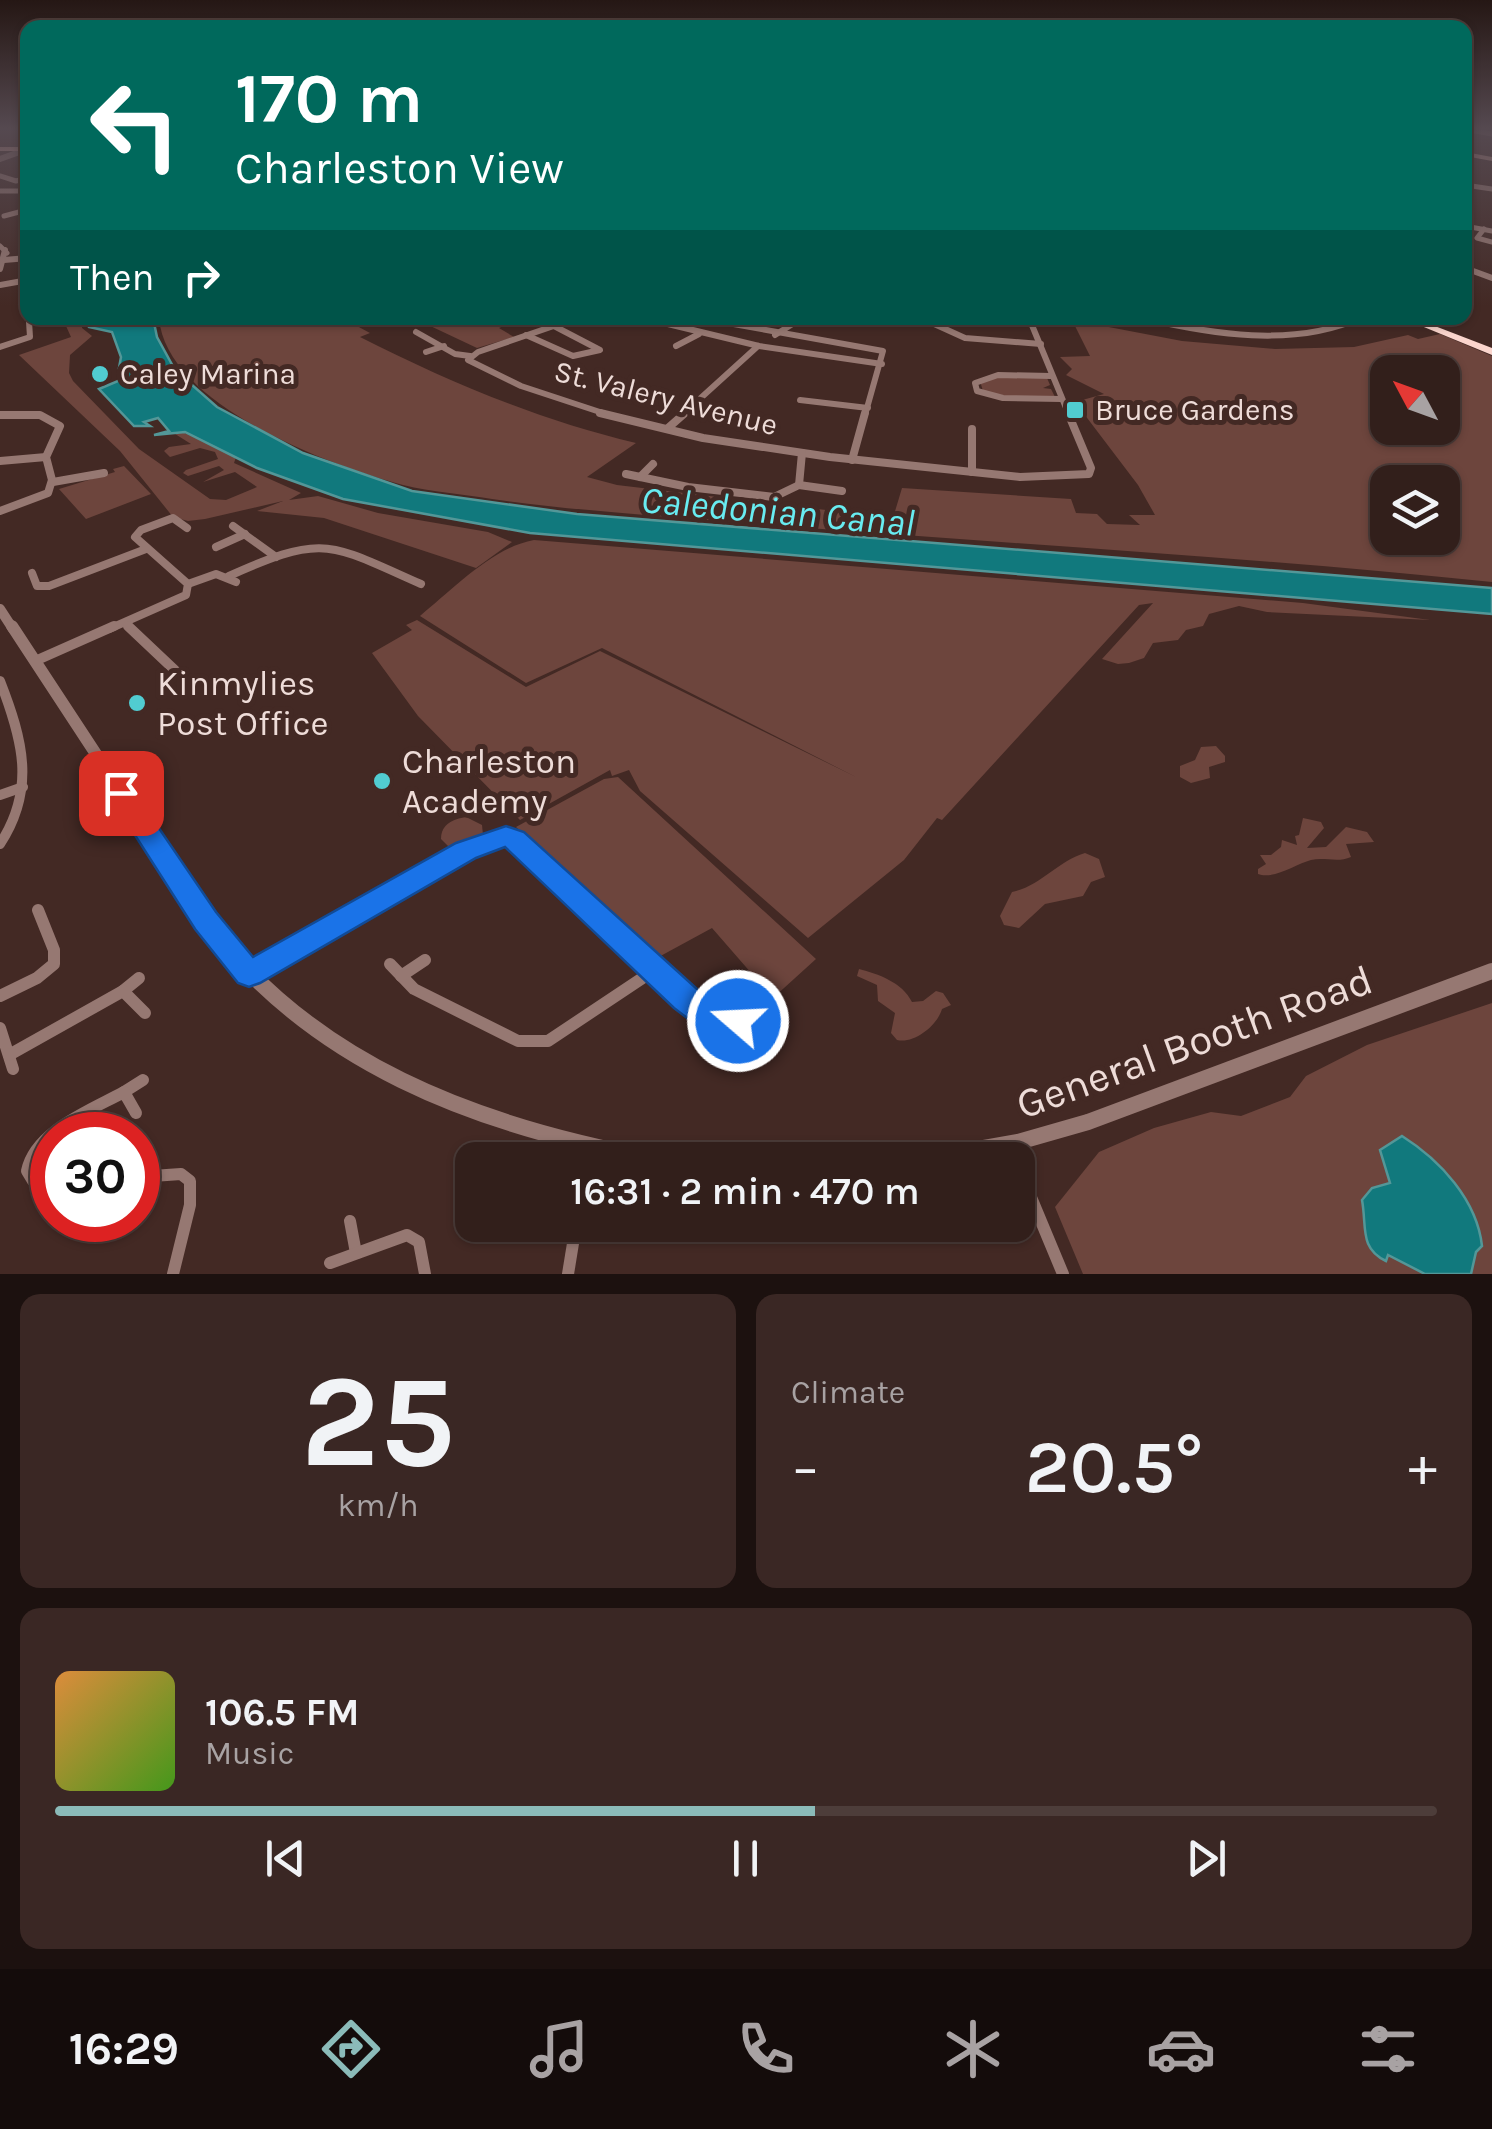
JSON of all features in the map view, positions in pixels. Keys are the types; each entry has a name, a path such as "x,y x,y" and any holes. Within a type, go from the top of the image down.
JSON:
{"highway":[{"path":"1424,325 1492,352"}],"street":[{"path":"1,213 19,212"},
{"path":"1488,230 1477,241 1492,242"},
{"path":"0,246 8,252 0,269"},
{"path":"4,260 20,259"},
{"path":"0,347 30,336 29,325"},
{"path":"408,340 418,334 456,355 469,357 557,325"},
{"path":"668,325 758,346 882,364"},
{"path":"733,325 883,351 852,460"},
{"path":"668,428 758,346 791,325"},
{"path":"936,325 964,338 1040,342"},
{"path":"949,325 975,336 1040,342"},
{"path":"1032,325 1091,468 1089,474"},
{"path":"1171,325 1304,334 1344,325"},
{"path":"526,335 574,357 595,355 600,350 554,326"},
{"path":"676,346 700,334"},
{"path":"426,352 444,346"},
{"name":"St. Valery Avenue","path":"469,357 510,380 570,402 668,428 852,460 972,472 1089,474"},
{"path":"1051,376 998,375 975,383 978,391 999,398 1061,400"},
{"path":"800,400 868,408"},
{"path":"0,415 56,420 60,430 46,457 46,467 54,482"},
{"path":"972,429 972,472"},
{"name":"St. Valery Avenue","path":"799,485 802,453"},
{"path":"0,461 46,457"},
{"path":"640,477 653,464"},
{"path":"54,482 104,472"},
{"path":"626,474 688,487 774,497 799,485 842,491"},
{"path":"0,511 37,500 54,482"},
{"path":"35,662 182,598 189,590 188,584 136,540 141,530 173,518 187,528"},
{"path":"234,526 276,556"},
{"path":"216,546 245,534"},
{"path":"188,584 216,574 232,579 276,556 308,546 332,548 421,584"},
{"path":"32,573 38,586 49,586 146,549"},
{"path":"0,609 205,920 249,974 298,1017 342,1048 421,1092 560,1142"},
{"path":"125,623 182,677"},
{"path":"0,681 23,787 19,811 0,844"},
{"path":"0,795 23,787"},
{"path":"249,974 485,841 506,836 514,839 653,971 719,1024"},
{"path":"0,996 38,978 54,964 54,950 38,910"},
{"path":"44,926 58,920"},
{"path":"401,976 425,960"},
{"path":"390,964 414,988 518,1041 533,1043 548,1040 653,971"},
{"name":"General Booth Road","path":"1035,1147 1088,1122 1492,971"},
{"path":"0,1028 11,1062 139,978"},
{"path":"122,992 145,1013"},
{"path":"93,1112 143,1080"},
{"path":"124,1092 135,1112"},
{"path":"160,1175 181,1174 190,1181 190,1205 173,1274"},
{"path":"1035,1207 1063,1274"},
{"path":"350,1220 356,1253"},
{"path":"330,1263 408,1235 418,1242 425,1274"},
{"path":"568,1274 573,1242"}],"shaded area":[{"path":"82,325 92,336 70,355 69,373 73,381 139,449 210,499 226,500 257,487 235,472 203,482 224,470 219,466 188,476 183,473 218,459 215,452 200,448 170,457 164,451 169,447 191,444 172,432 205,440 236,457 234,463 301,493 289,500 318,496 378,513 488,532 512,542 476,568 324,518 257,511 283,501 205,519 188,521 173,517 120,451 19,355 71,337 66,326"},
{"path":"161,325 355,325 370,333 360,337 461,384 564,423 636,443 587,477 617,485 893,518 902,488 1071,499 1076,513 1097,514 1107,524 1140,525 1129,515 1155,515 1138,485 1075,402 1104,394 1066,375 1072,369 1060,357 1090,356 1074,325 1098,325 1182,341 1275,349 1354,347 1408,335 1418,339 1440,334 1492,356 1492,582 527,504 425,489 372,476 296,447 220,404 190,378 169,349"},
{"path":"428,325 506,325 499,328 514,337 477,348"},
{"path":"1047,378 1050,385 1043,388 1051,389 1055,397 1008,397 983,391 980,381"},
{"path":"124,466 151,494 86,519 59,489 115,472 113,469"},
{"path":"534,540 1303,603 1430,620 1267,612 1239,606 1209,614 1203,626 1186,630 1178,640 1153,643 1144,658 1118,664 1102,659 1153,603 1139,605 942,820 937,818 904,860 808,938 640,791 629,770 612,776 610,770 520,820 418,716 372,653 412,630 406,625 417,620 526,687 600,651 856,777 602,648 526,683 420,616 488,560"},
{"path":"1216,746 1225,762 1209,767 1210,778 1191,783 1180,777 1180,766 1195,760 1201,747"},
{"path":"618,777 816,959 773,998 712,928 655,959 516,827 604,779"},
{"path":"466,817 482,825 483,835 467,847 448,846 441,839 445,826"},
{"path":"1303,818 1321,822 1324,828 1307,848 1326,847 1346,827 1367,832 1374,842 1346,844 1351,857 1346,859 1311,860 1277,873 1258,874 1258,869 1266,864 1260,855 1271,855 1281,847 1282,840 1297,845 1295,836 1299,835"},
{"path":"1085,853 1099,859 1105,877 1091,882 1083,896 1045,904 1019,928 1004,925 1000,916 1012,892 1032,885"},
{"path":"859,969 896,984 912,1002 923,1001 936,991 943,993 951,1005 942,1009 924,1032 911,1039 897,1040 891,1033 895,1013 878,1001 877,985 857,976"},
{"path":"1492,1003 1492,1274 1083,1274 1055,1207 1099,1152 1154,1128 1211,1112 1241,1116 1290,1097 1306,1076 1367,1045"}],"water":[{"path":"154,325 175,370 217,407 303,453 412,491 577,514 1492,588 1492,614 530,533 343,499 257,468 185,432 154,435 169,431 158,418 144,422 150,426 134,426 99,389 123,379 121,357 112,332 89,327"},
{"path":"1402,1136 1443,1169 1473,1213 1482,1246 1476,1252 1471,1274 1425,1274 1388,1255 1386,1261 1368,1243 1362,1200 1372,1188 1390,1183 1380,1150"}],"place":[{"name":"Caley Marina","path":"100,374"},
{"name":"Bruce Gardens","path":"1075,410"},
{"name":"Kinmylies Post Office","path":"137,703"},
{"name":"Charleston Academy","path":"382,781"}],"route":[{"path":"121,793 205,920 249,974 466,851 496,836 506,836 514,839 686,998 719,1024 738,1021"}],"water label":[{"name":"Caledonian Canal","path":"778,511"}]}
